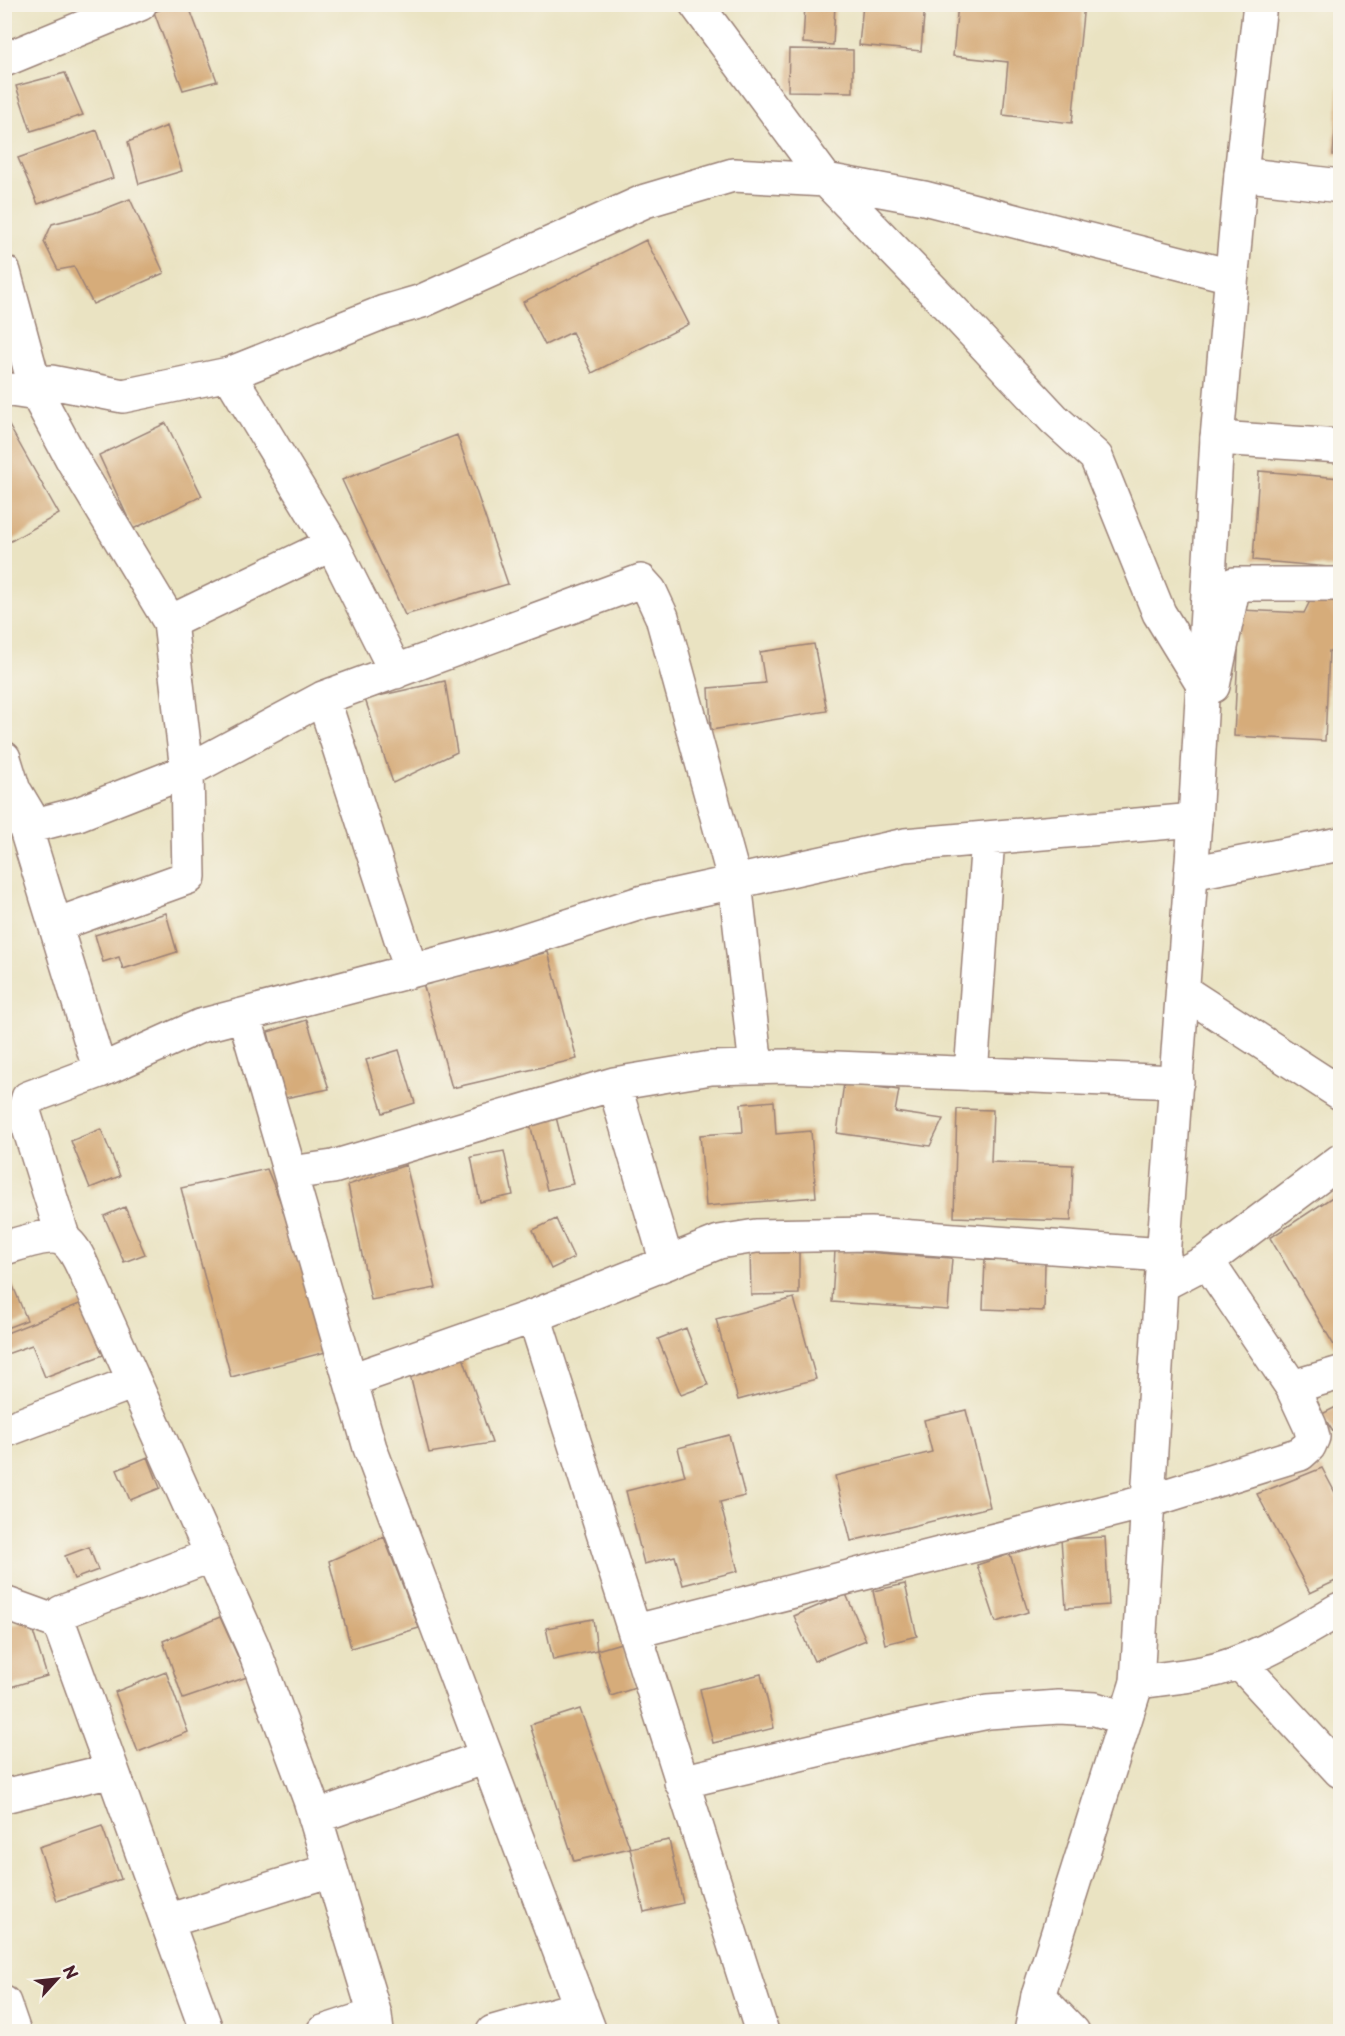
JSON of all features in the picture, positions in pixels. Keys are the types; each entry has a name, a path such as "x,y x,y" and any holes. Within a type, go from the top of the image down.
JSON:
{"street":[{"path":"4,60 140,4"},
{"path":"696,4 826,180 1054,419 1096,457 1160,613 1203,685"},
{"path":"1031,2031 1038,1996 1137,1682 1195,820 1217,438 1241,174 1260,4"},
{"path":"1241,174 1341,186"},
{"path":"4,389 37,394 51,382 123,396 229,374 384,312 422,301 645,201 733,175 826,180 924,198 1232,276"},
{"path":"4,272 37,394 72,459 170,622 187,771 189,877 56,925"},
{"path":"229,374 332,544 396,672"},
{"path":"1217,438 1341,446"},
{"path":"170,622 332,544"},
{"path":"10,793 35,825 78,814 187,771 323,698 641,581 650,591 662,617 735,882 756,1067"},
{"path":"1199,752 1234,584 1341,584"},
{"path":"323,698 411,970"},
{"path":"4,758 10,793 56,925 100,1071"},
{"path":"323,2031 376,2023 332,1870 253,1647 87,1276 75,1252 64,1240 24,1112 28,1098 100,1071 200,1026 506,946 643,902 905,845 1195,820"},
{"path":"971,1074 988,838"},
{"path":"1191,873 1341,844"},
{"path":"1183,991 1341,1093"},
{"path":"244,1015 370,1448 586,2019 493,2031"},
{"path":"290,1173 333,1167 614,1084 711,1068 787,1066 1177,1083"},
{"path":"614,1084 667,1263"},
{"path":"351,1380 534,1316 719,1242 756,1236 872,1234 1163,1270 1207,1261 1341,1161"},
{"path":"4,1248 50,1237 64,1240"},
{"path":"636,1631 1149,1502 1300,1454 1310,1446 1313,1437 1292,1387 1207,1261"},
{"path":"534,1316 762,2031"},
{"path":"1292,1387 1341,1373"},
{"path":"4,1431 134,1382"},
{"path":"207,2031 59,1623 62,1612 212,1555"},
{"path":"4,1603 59,1623"},
{"path":"1137,1682 1203,1673 1239,1662 1275,1647 1341,1609"},
{"path":"1239,1662 1341,1771"},
{"path":"681,1782 910,1728 988,1713 1059,1707 1095,1709 1125,1718"},
{"path":"315,1817 486,1757"},
{"path":"4,1796 112,1770"},
{"path":"167,1921 332,1870"},
{"path":"1038,1996 1073,2031"},
{"path":"4,2003 14,2031"}],"building":[{"path":"175,4 188,4 217,81 183,90 154,12"},
{"path":"805,4 835,4 833,45 803,43"},
{"path":"863,4 925,4 921,51 859,45"},
{"path":"958,4 1084,4 1072,123 1003,115 1008,62 953,56"},
{"path":"789,49 853,50 853,92 788,91"},
{"path":"65,73 83,115 31,131 16,86"},
{"path":"1339,86 1340,155 1333,155"},
{"path":"167,126 182,171 139,184 128,142"},
{"path":"97,130 113,178 38,204 18,158"},
{"path":"130,199 164,273 93,304 74,267 58,270 44,242 52,224 94,213"},
{"path":"646,240 689,324 592,373 572,332 545,345 523,302"},
{"path":"7,422 59,514 4,545 4,424"},
{"path":"166,423 202,496 133,529 99,455"},
{"path":"457,435 508,584 405,615 342,480"},
{"path":"1259,471 1340,478 1340,568 1253,560"},
{"path":"1314,593 1340,594 1340,651 1329,651 1325,741 1234,736 1240,610 1304,613"},
{"path":"814,644 827,711 711,730 709,688 765,683 760,652"},
{"path":"445,681 457,752 393,783 365,699"},
{"path":"166,913 177,952 123,969 119,957 103,962 95,935"},
{"path":"548,952 577,1059 452,1088 423,983"},
{"path":"307,1020 329,1089 285,1098 268,1032"},
{"path":"399,1050 415,1103 383,1113 366,1060"},
{"path":"844,1083 899,1090 895,1112 943,1119 930,1146 837,1133"},
{"path":"774,1101 776,1134 811,1131 816,1197 706,1206 700,1135 743,1132 741,1104"},
{"path":"957,1109 993,1110 991,1162 1073,1165 1071,1221 954,1217"},
{"path":"556,1117 573,1184 547,1190 530,1124"},
{"path":"101,1129 120,1176 90,1188 71,1141"},
{"path":"504,1151 513,1195 480,1202 471,1157"},
{"path":"406,1165 436,1288 371,1300 348,1185"},
{"path":"267,1169 341,1348 231,1377 181,1188"},
{"path":"1340,1192 1340,1351 1338,1352 1270,1238"},
{"path":"125,1207 145,1254 124,1262 104,1216"},
{"path":"556,1219 574,1258 551,1269 533,1230"},
{"path":"750,1247 799,1247 799,1294 751,1295"},
{"path":"835,1250 952,1258 948,1310 832,1302"},
{"path":"985,1260 1045,1262 1044,1311 983,1309"},
{"path":"4,1264 27,1320 4,1329"},
{"path":"794,1298 816,1379 738,1400 716,1319"},
{"path":"82,1303 103,1355 45,1377 32,1345 4,1355 4,1334"},
{"path":"686,1328 708,1385 681,1395 658,1339"},
{"path":"462,1354 492,1443 429,1453 409,1371"},
{"path":"1340,1405 1340,1443 1322,1414"},
{"path":"966,1410 990,1507 851,1541 835,1476 932,1452 924,1420"},
{"path":"729,1435 745,1496 720,1502 738,1571 683,1585 675,1556 644,1564 626,1491 685,1476 678,1448"},
{"path":"148,1457 160,1488 130,1500 117,1470"},
{"path":"1322,1468 1340,1502 1340,1579 1310,1593 1257,1494"},
{"path":"384,1537 419,1628 351,1648 329,1561"},
{"path":"1105,1537 1109,1605 1066,1608 1061,1539"},
{"path":"89,1547 98,1570 74,1579 65,1556"},
{"path":"1010,1554 1028,1612 996,1622 977,1565"},
{"path":"905,1584 917,1636 885,1644 873,1591"},
{"path":"846,1594 866,1640 814,1661 794,1616"},
{"path":"220,1617 247,1677 183,1699 163,1641"},
{"path":"29,1619 47,1676 4,1689 4,1627"},
{"path":"593,1619 597,1650 553,1660 546,1628"},
{"path":"621,1643 635,1688 611,1696 597,1650"},
{"path":"166,1672 188,1732 138,1752 115,1692"},
{"path":"761,1674 774,1728 713,1743 700,1689"},
{"path":"580,1709 630,1848 574,1861 530,1725"},
{"path":"102,1826 121,1879 57,1901 39,1847"},
{"path":"669,1840 683,1903 644,1912 630,1848"}]}
